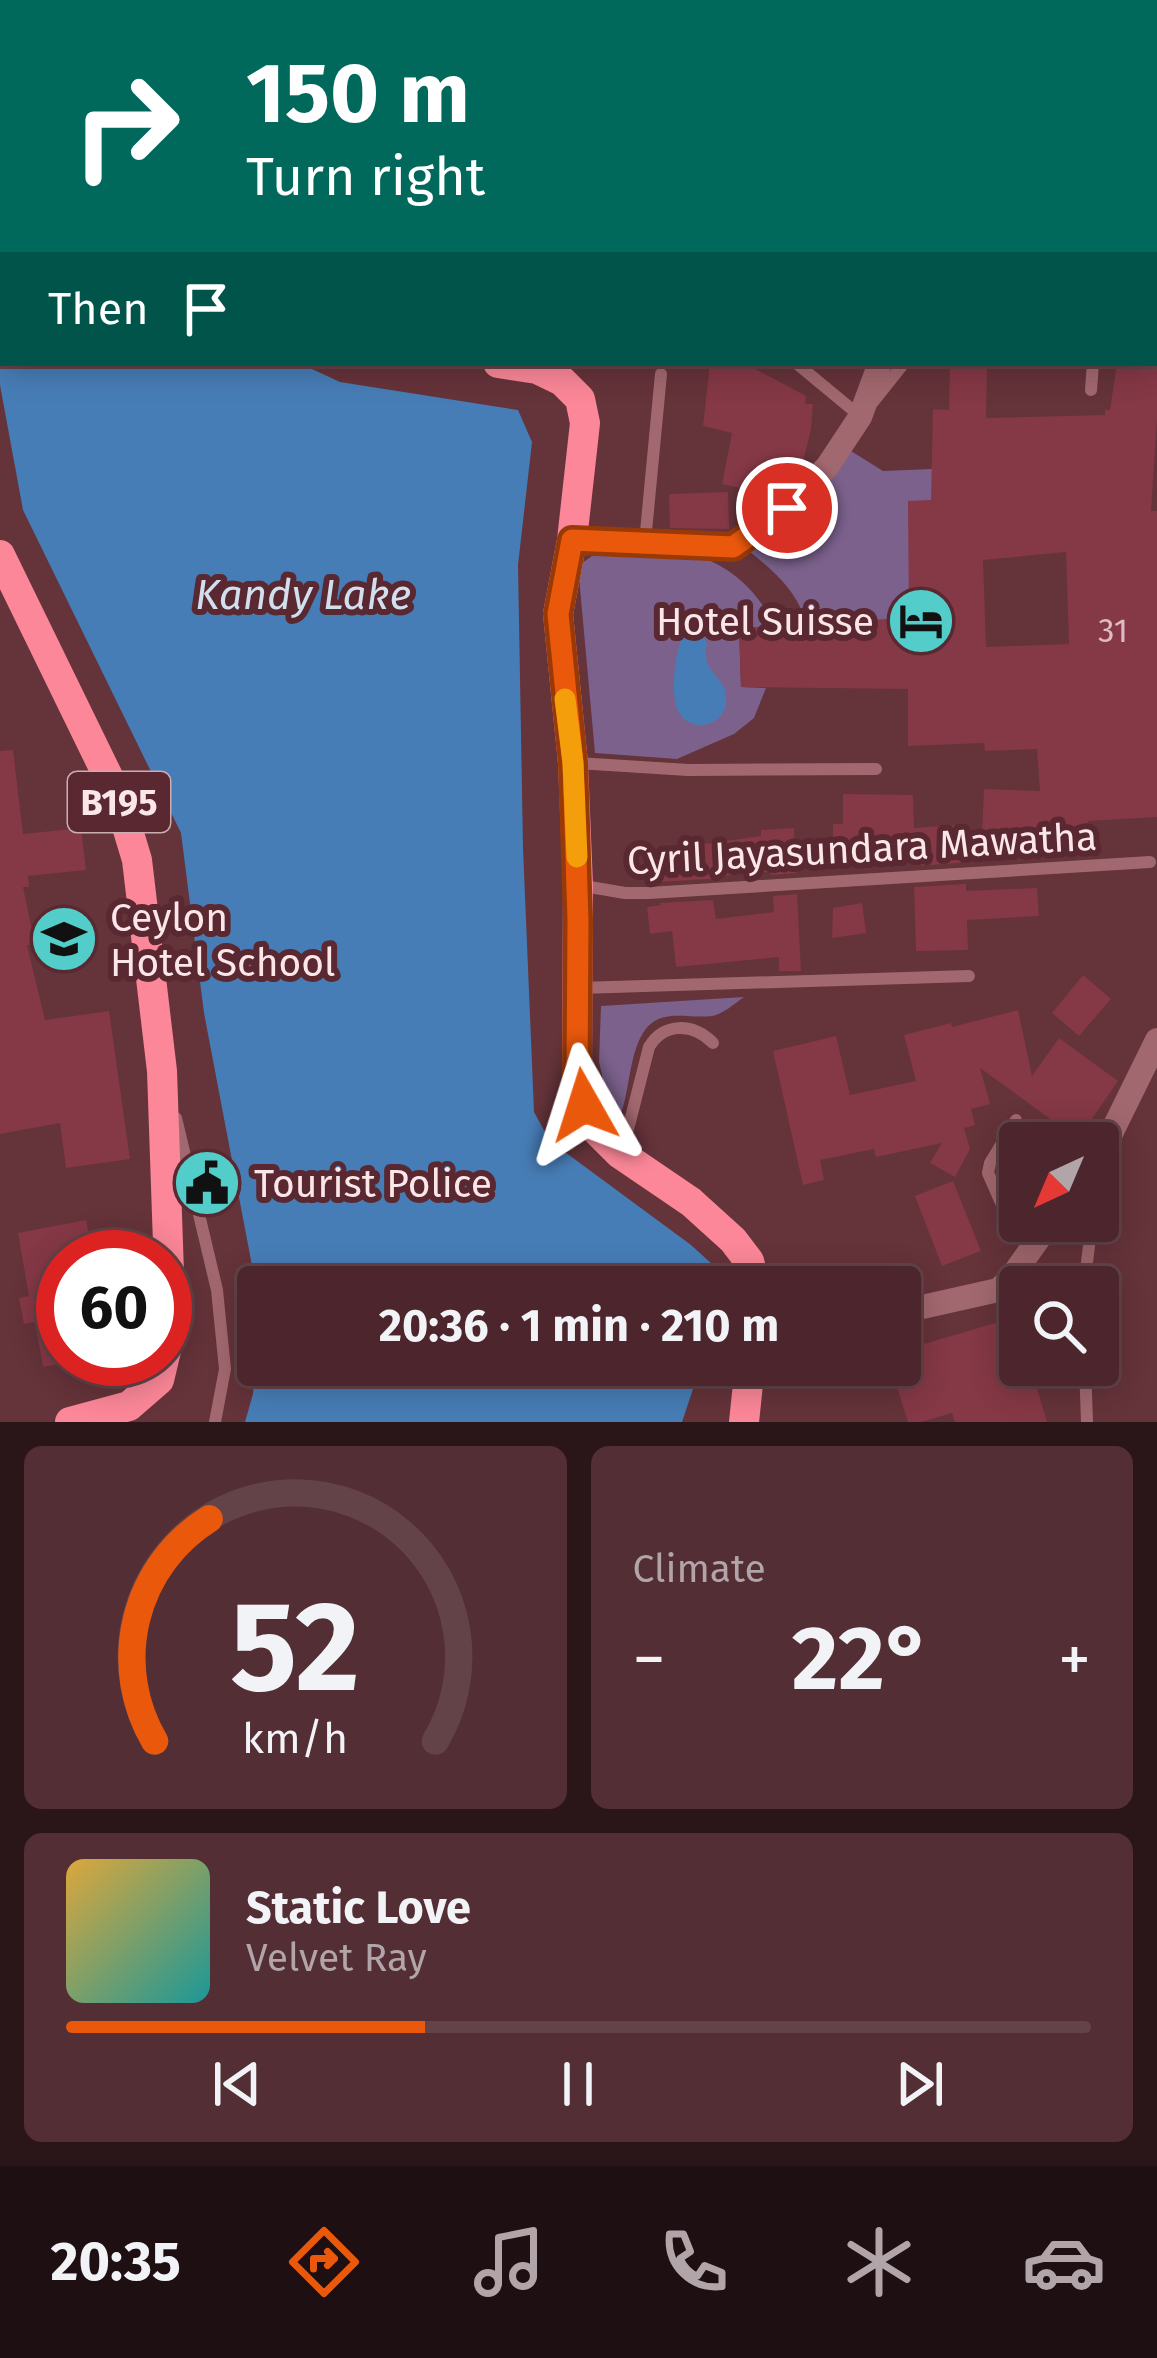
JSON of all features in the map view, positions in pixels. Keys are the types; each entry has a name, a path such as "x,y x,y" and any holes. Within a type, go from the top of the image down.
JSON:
{"main road":[{"path":"518,366 562,381 580,399 585,423 558,614 573,763 580,1091 597,1131 619,1153 691,1202 734,1240 750,1266"},
{"name":"B195","path":"0,555 118,797 137,860 162,1071"},
{"path":"162,1071 167,1230"},
{"path":"70,1422 129,1406 152,1386"},
{"path":"744,1422 748,1386"}],"street":[{"path":"572,540 733,547 787,508 826,466 860,417 879,366"},
{"path":"1119,1122 1157,1040"},
{"path":"921,1307 998,1290 1035,1242"}],"lane":[{"path":"800,366 860,417 902,366"},
{"path":"1091,390 1093,366"},
{"path":"645,542 661,374"},
{"path":"573,763 688,770 876,769"},
{"name":"Cyril Jayasundara Mawatha","path":"578,885 625,893 664,893 1150,862"},
{"path":"579,988 968,976"},
{"path":"619,1153 656,1036 674,1027 704,1034 713,1043"},
{"path":"162,1071 217,1290 225,1369 215,1422"},
{"path":"1016,1120 988,1173 1013,1230 1032,1246"},
{"path":"1086,1386 1087,1422"}],"shaded area":[{"path":"851,451 883,471 932,469 984,478 909,618 806,624 790,590 744,547"},
{"path":"693,553 742,581 776,626 739,628 741,687 766,688 754,718 734,734 677,759 595,753 578,566 592,556"},
{"path":"744,997 716,1015 665,1017 649,1025 634,1055 621,1115 616,1124 612,1120 599,1062 601,1006"}],"water":[{"name":"Kandy Lake","path":"0,366 305,366 340,382 518,410 532,442 518,565 534,1112 550,1141 714,1266 252,1266 204,1013 181,833 23,510"},
{"path":"701,633 707,643 707,662 726,693 724,711 706,724 690,723 676,704 677,653 682,637"},
{"path":"254,1386 694,1386 682,1422 245,1422"}],"building":[{"path":"710,366 750,366 806,396 805,404 813,404 801,470 776,496 722,484 732,433 703,426"},
{"path":"950,366 987,366 986,418 1105,415 1110,410 1117,366 1157,366 1151,511 1157,511 1157,817 1088,821 1089,839 1042,841 982,835 984,789 1040,791 1037,749 985,751 984,743 908,746 908,689 741,687 739,628 909,618 908,501 931,500 933,409 949,410","holes":["1066,552 1069,644 986,647 983,560"]},
{"path":"728,492 729,529 670,528 669,494"},
{"path":"13,750 23,834 81,828 86,870 28,876 29,887 23,887 35,944 27,945 45,1020 109,1011 130,1159 66,1168 60,1123 0,1134 0,751"},
{"path":"843,794 913,795 914,828 957,825 960,863 913,866 913,859 833,858 833,824 843,824"},
{"path":"794,828 796,873 771,875 762,869 657,882 653,851"},
{"path":"966,884 966,891 1037,888 1039,916 967,920 968,950 916,951 914,887"},
{"path":"797,894 801,971 779,971 779,957 676,967 672,931 650,934 647,907 660,903 713,900 716,919 774,912 773,896"},
{"path":"862,903 866,933 832,938 833,908"},
{"path":"1083,975 1111,999 1079,1036 1052,1013"},
{"path":"1018,1010 1032,1076 1059,1038 1118,1081 1090,1122 1055,1122 980,1068 990,1104 971,1109 975,1125 964,1128 970,1149 955,1177 930,1163 942,1143 876,1157 874,1149 820,1160 824,1180 803,1185 773,1051 836,1036 850,1095 916,1081 904,1035 951,1023 952,1027"},
{"path":"953,1181 981,1251 942,1266 915,1196"},
{"path":"86,1220 88,1230 36,1230 36,1328 35,1322 24,1324 19,1298 29,1296 18,1233"},
{"path":"999,1322 999,1386 1036,1386 1047,1422 955,1422 952,1413 908,1422 897,1386 921,1386 921,1345"}],"slow traffic":[{"path":"565,699 577,857"}],"place":[{"name":"Hotel Suisse","path":"921,621"},
{"name":"Ceylon Hotel School","path":"64,939"},
{"name":"Tourist Police","path":"207,1183"}],"route":[{"path":"584,1105 577,1077 573,763 558,614 572,540 733,547 787,508"}]}
